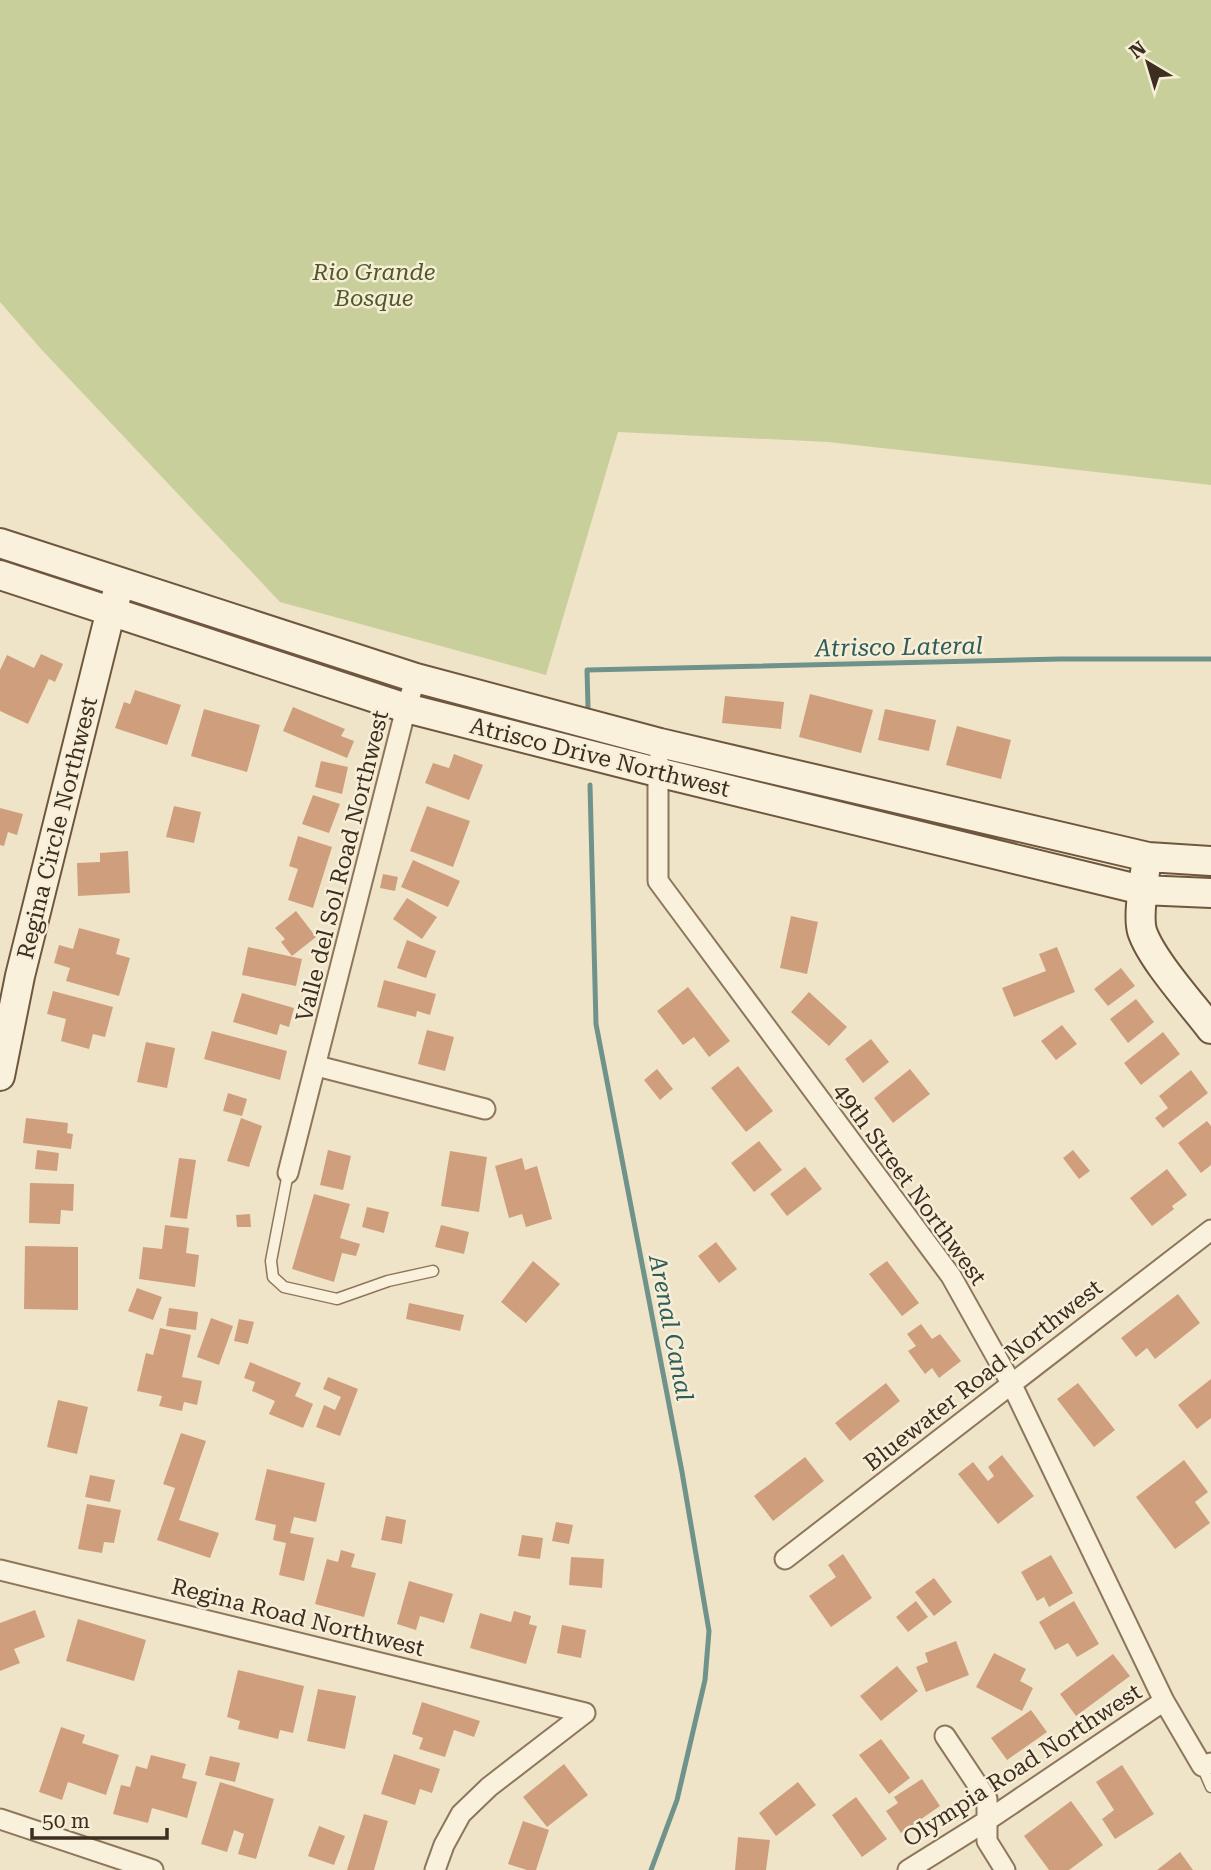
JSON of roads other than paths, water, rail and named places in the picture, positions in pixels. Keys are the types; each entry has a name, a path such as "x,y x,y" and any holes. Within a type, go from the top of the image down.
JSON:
{"main road":[{"name":"Atrisco Drive Northwest","path":"0,543 416,678 660,743 1148,857 1211,861"},
{"name":"Atrisco Drive Northwest","path":"0,575 406,708 1142,890 1211,893"},
{"name":"Regina Circle Northwest","path":"0,1076 20,976 110,612 122,582"},
{"path":"1148,857 1142,890 1142,929 1151,950 1211,1029"}],"street":[{"name":"Valle del Sol Road Northwest","path":"288,1173 406,708 416,678"},
{"name":"49th Street Northwest","path":"660,743 657,772 658,881 951,1276 1011,1383 1164,1701 1206,1764"},
{"path":"317,1066 485,1109"},
{"name":"Bluewater Road Northwest","path":"785,1559 1211,1230"},
{"name":"Regina Road Northwest","path":"0,1570 585,1713 489,1787 461,1814 444,1845 435,1870"},
{"name":"Olympia Road Northwest","path":"908,1870 988,1820 1164,1701"},
{"path":"945,1736 987,1799 987,1841 1005,1870"},
{"path":"0,1819 153,1870"}],"lane":[{"path":"288,1173 271,1261 273,1277 284,1287 337,1299 388,1281 433,1271"},
{"path":"1206,1764 1211,1787"}],"waterway":[{"name":"Atrisco Lateral","path":"588,707 587,670 1060,659 1211,659"},
{"name":"Arenal Canal","path":"590,785 596,1024 682,1472 709,1631 705,1680 677,1800 651,1870"}],"park label":[{"name":"Rio Grande Bosque","path":"374,285"}]}
